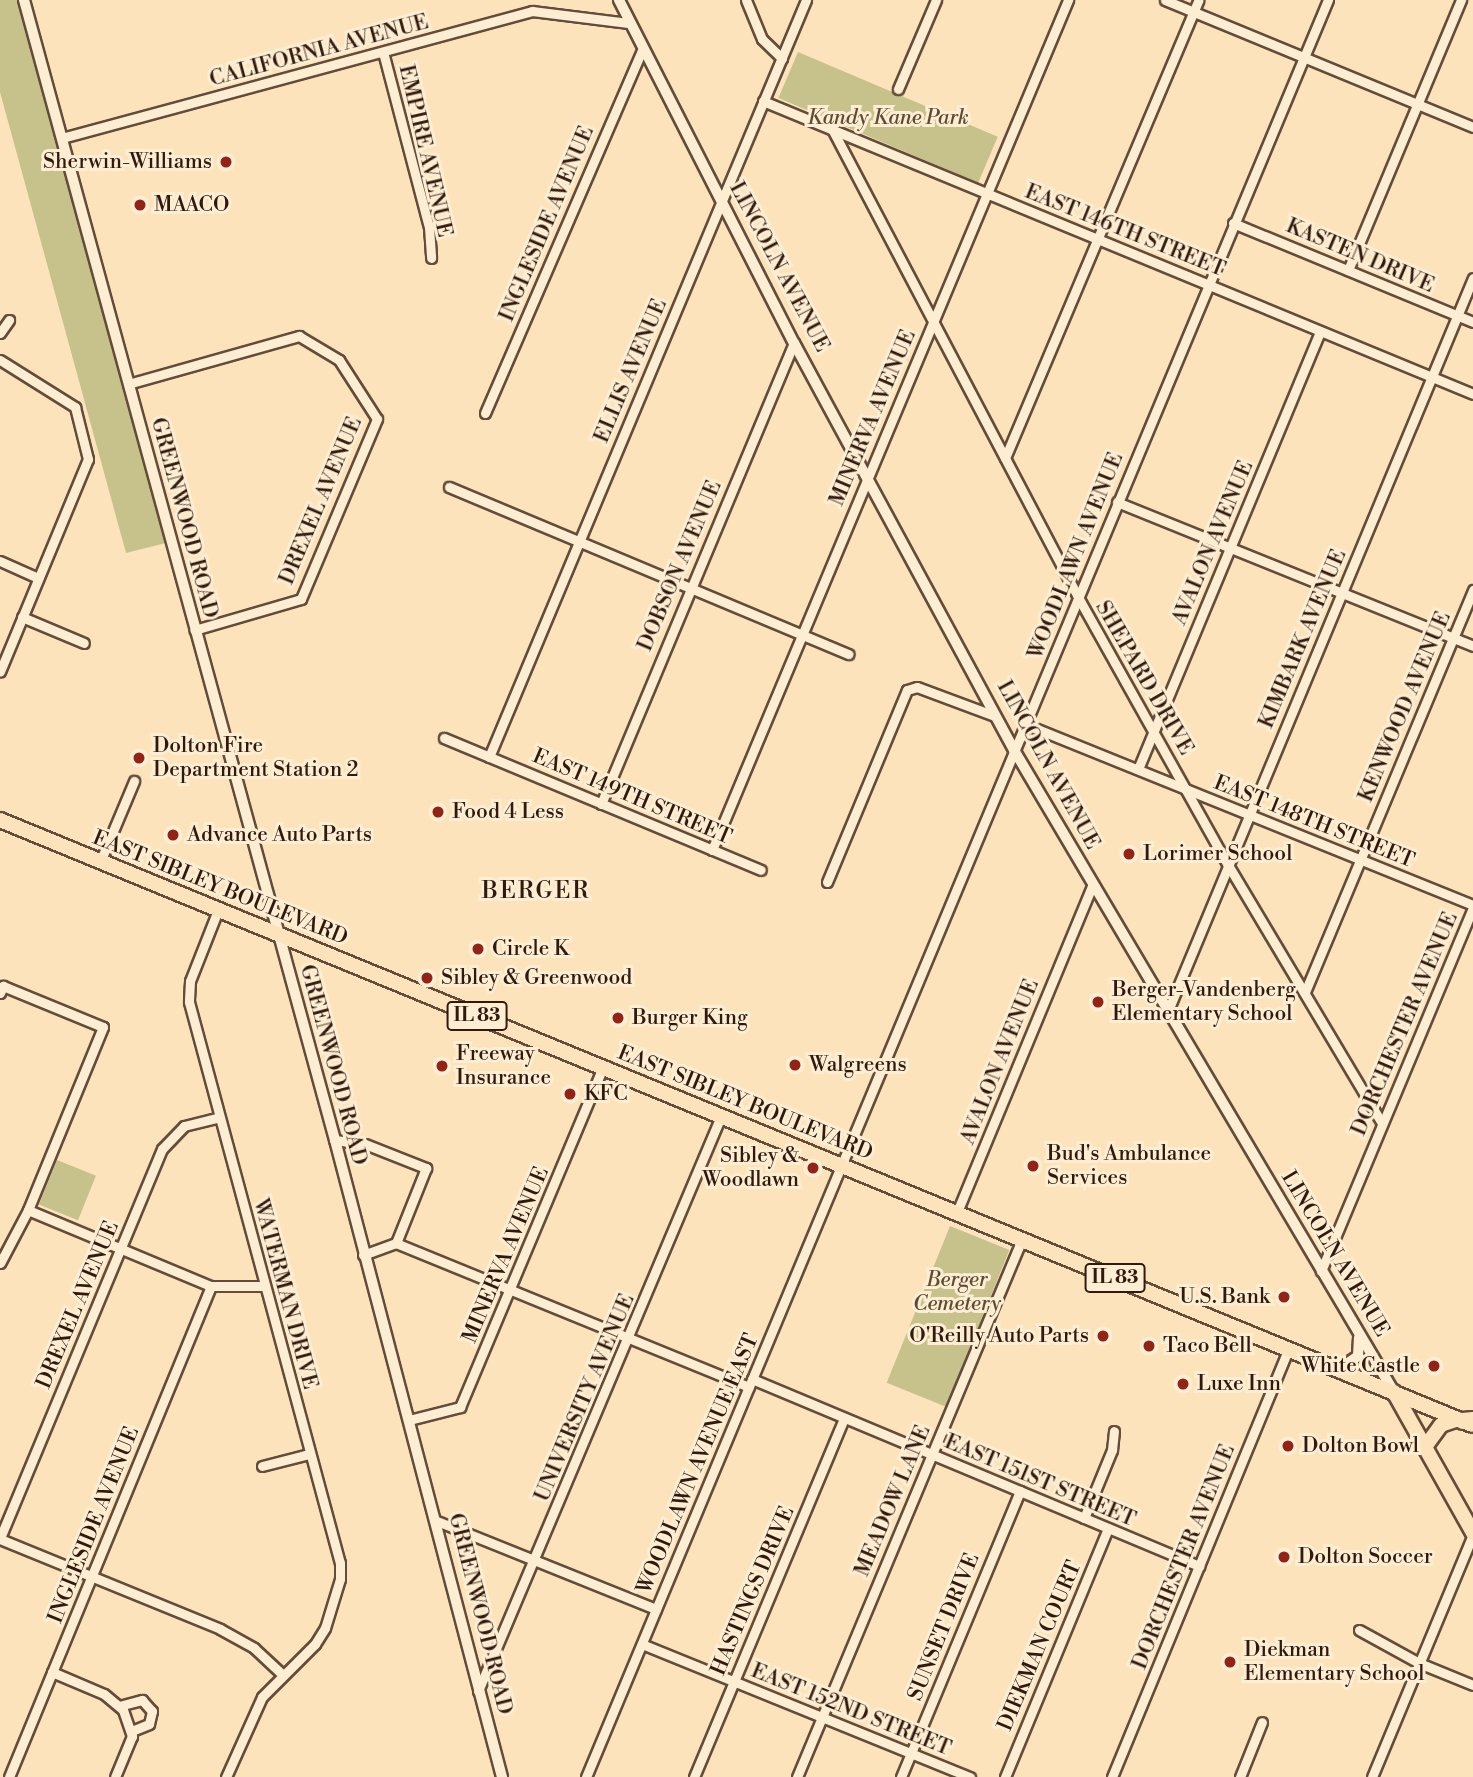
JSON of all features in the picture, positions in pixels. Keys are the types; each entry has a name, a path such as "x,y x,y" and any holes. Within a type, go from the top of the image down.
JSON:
{"main road":[{"name":"EAST SIBLEY BOULEVARD","path":"0,820 1467,1421"},
{"name":"LINCOLN AVENUE","path":"1394,1392 1473,1534"},
{"path":"1425,1447 1441,1425 1467,1421"}],"street":[{"name":"GREENWOOD ROAD","path":"24,0 335,1140 363,1255 437,1521 477,1693 502,1777"},
{"name":"LINCOLN AVENUE","path":"619,0 628,23 794,343 995,716 1167,1014 1394,1392"},
{"path":"746,0 762,39 782,58"},
{"name":"ELLIS AVENUE","path":"489,757 806,0"},
{"path":"898,89 936,0"},
{"name":"MINERVA AVENUE","path":"712,850 866,476 1068,0"},
{"path":"1165,0 1473,127"},
{"path":"1005,458 1198,0"},
{"name":"WOODLAWN AVENUE","path":"841,1165 1207,284 1328,0"},
{"path":"1348,270 1461,0"},
{"name":"CALIFORNIA AVENUE","path":"62,138 532,11 628,23"},
{"name":"INGLESIDE AVENUE","path":"485,413 642,50"},
{"name":"EMPIRE AVENUE","path":"383,52 429,227 432,258"},
{"name":"EAST 146TH STREET","path":"763,101 1473,394"},
{"name":"SHEPARD DRIVE","path":"832,130 1077,597 1228,865 1382,1123"},
{"name":"KASTEN DRIVE","path":"1233,223 1473,322"},
{"name":"KIMBARK AVENUE","path":"1167,1014 1473,278"},
{"path":"0,333 9,320"},
{"name":"AVALON AVENUE","path":"1138,769 1320,331"},
{"name":"DREXEL AVENUE","path":"128,384 299,336 339,360 377,419 301,599 194,629"},
{"name":"DOBSON AVENUE","path":"601,804 794,343"},
{"path":"0,361 75,407 88,459 0,671"},
{"path":"449,487 803,631 849,654"},
{"path":"1117,502 1473,646"},
{"path":"0,561 38,578"},
{"name":"KENWOOD AVENUE","path":"1305,992 1473,590"},
{"path":"22,617 84,643"},
{"path":"827,882 904,695 917,687 995,716"},
{"name":"EAST 148TH STREET","path":"1025,724 1473,906"},
{"name":"EAST 149TH STREET","path":"443,738 761,870"},
{"path":"100,862 134,781"},
{"name":"AVALON AVENUE","path":"957,1212 1092,886"},
{"name":"DORCHESTER AVENUE","path":"1321,1271 1473,906"},
{"name":"WATERMAN DRIVE","path":"218,910 190,982 189,1002 340,1579 332,1612 315,1644 282,1674"},
{"path":"0,1263 28,1210 103,1027 2,989"},
{"name":"MINERVA AVENUE","path":"409,1420 460,1407 603,1067"},
{"name":"UNIVERSITY AVENUE","path":"477,1693 630,1338 721,1116"},
{"name":"DREXEL AVENUE","path":"0,1538 167,1140 184,1126 219,1117"},
{"path":"335,1140 365,1144 426,1168 396,1243 363,1255"},
{"name":"WOODLAWN AVENUE EAST","path":"586,1777 841,1165"},
{"path":"28,1210 211,1286 265,1286"},
{"name":"MEADOW LANE","path":"797,1777 1022,1240"},
{"name":"EAST 151ST STREET","path":"396,1243 630,1338 844,1418 1199,1566"},
{"name":"INGLESIDE AVENUE","path":"9,1777 211,1286"},
{"path":"1338,1370 1358,1356 1358,1335"},
{"name":"DORCHESTER AVENUE","path":"1112,1777 1288,1349"},
{"name":"HASTINGS DRIVE","path":"694,1777 844,1418"},
{"path":"1084,1518 1112,1450 1114,1431"},
{"path":"262,1466 309,1454"},
{"name":"SUNSET DRIVE","path":"901,1777 1020,1491"},
{"path":"437,1521 656,1609"},
{"name":"DIEKMAN COURT","path":"1005,1777 1108,1528"},
{"path":"1372,1777 1473,1534"},
{"path":"0,1538 239,1638 282,1674 256,1708 226,1777"},
{"path":"1359,1630 1419,1663 1473,1685"},
{"name":"EAST 152ND STREET","path":"642,1644 970,1777"},
{"path":"52,1672 104,1694 119,1706 127,1718 132,1731 115,1777"},
{"path":"119,1706 142,1700 152,1711 149,1724 132,1731"},
{"path":"1240,1777 1262,1722"}],"green space":[{"path":"0,0 23,0 170,542 126,553 0,92"},
{"name":"Kandy Kane Park","path":"798,52 998,137 978,183 778,98"},
{"path":"57,1160 96,1176 78,1220 39,1205"},
{"name":"Berger Cemetery","path":"950,1226 1009,1250 946,1407 887,1383"}],"place":[{"name":"Sherwin-Williams","path":"226,162"},
{"name":"MAACO","path":"140,205"},
{"name":"Dolton Fire Department Station 2","path":"139,758"},
{"name":"Food 4 Less","path":"438,812"},
{"name":"Advance Auto Parts","path":"173,835"},
{"name":"Lorimer School","path":"1129,854"},
{"name":"Circle K","path":"478,949"},
{"name":"Sibley & Greenwood","path":"427,978"},
{"name":"Berger-Vandenberg Elementary School","path":"1098,1002"},
{"name":"Burger King","path":"618,1018"},
{"name":"Walgreens","path":"795,1065"},
{"name":"Freeway Insurance","path":"442,1066"},
{"name":"KFC","path":"570,1094"},
{"name":"Bud's Ambulance Services","path":"1033,1166"},
{"name":"Sibley & Woodlawn","path":"813,1168"},
{"name":"U.S. Bank","path":"1284,1297"},
{"name":"O'Reilly Auto Parts","path":"1103,1336"},
{"name":"Taco Bell","path":"1149,1346"},
{"name":"White Castle","path":"1434,1366"},
{"name":"Luxe Inn","path":"1183,1384"},
{"name":"Dolton Bowl","path":"1288,1446"},
{"name":"Dolton Soccer","path":"1284,1557"},
{"name":"Diekman Elementary School","path":"1230,1662"}],"district":[{"name":"BERGER","path":"536,891"}]}
